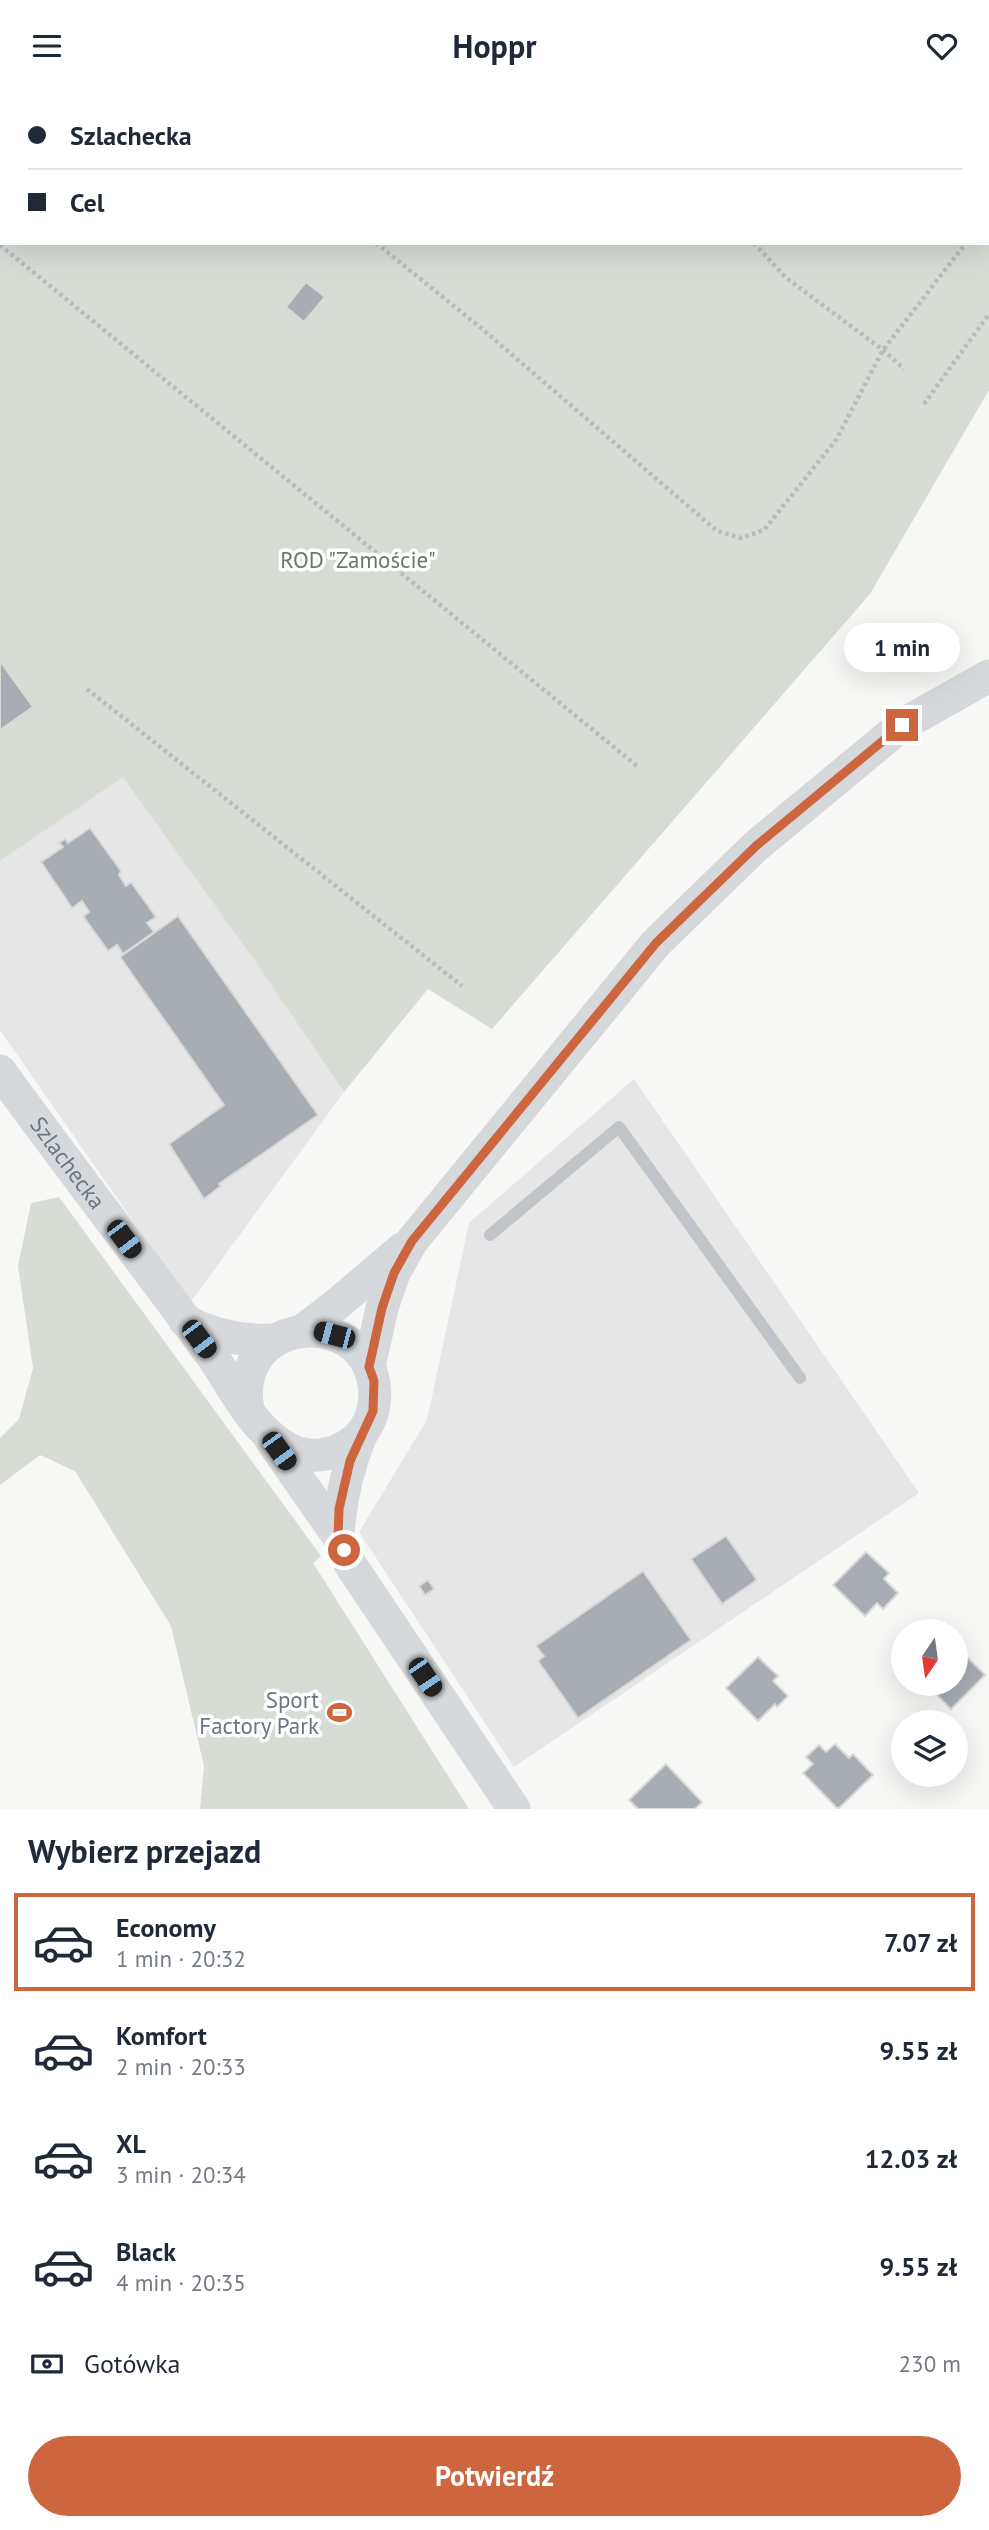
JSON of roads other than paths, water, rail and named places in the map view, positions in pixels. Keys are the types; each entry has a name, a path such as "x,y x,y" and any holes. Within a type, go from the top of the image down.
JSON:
{"street":[{"path":"369,1367 382,1308 394,1273 412,1241 666,933 756,846 902,725 989,676"},
{"name":"Szlachecka","path":"0,1070 248,1410"},
{"path":"412,1241 336,1305 263,1350 248,1377 245,1393 248,1410 338,1537 350,1564 514,1809"},
{"path":"185,1321 234,1339 253,1341 318,1331 334,1335 354,1348 369,1367 374,1381 373,1411 350,1461 343,1485 338,1537"},
{"path":"268,1436 286,1448 312,1456 345,1448 361,1435"}],"lane":[{"path":"490,1235 619,1127 800,1378"}],"place":[{"name":"Sport Factory Park","path":"339,1713"}],"park label":[{"name":"ROD \"Zamoście\"","path":"358,560"}]}
